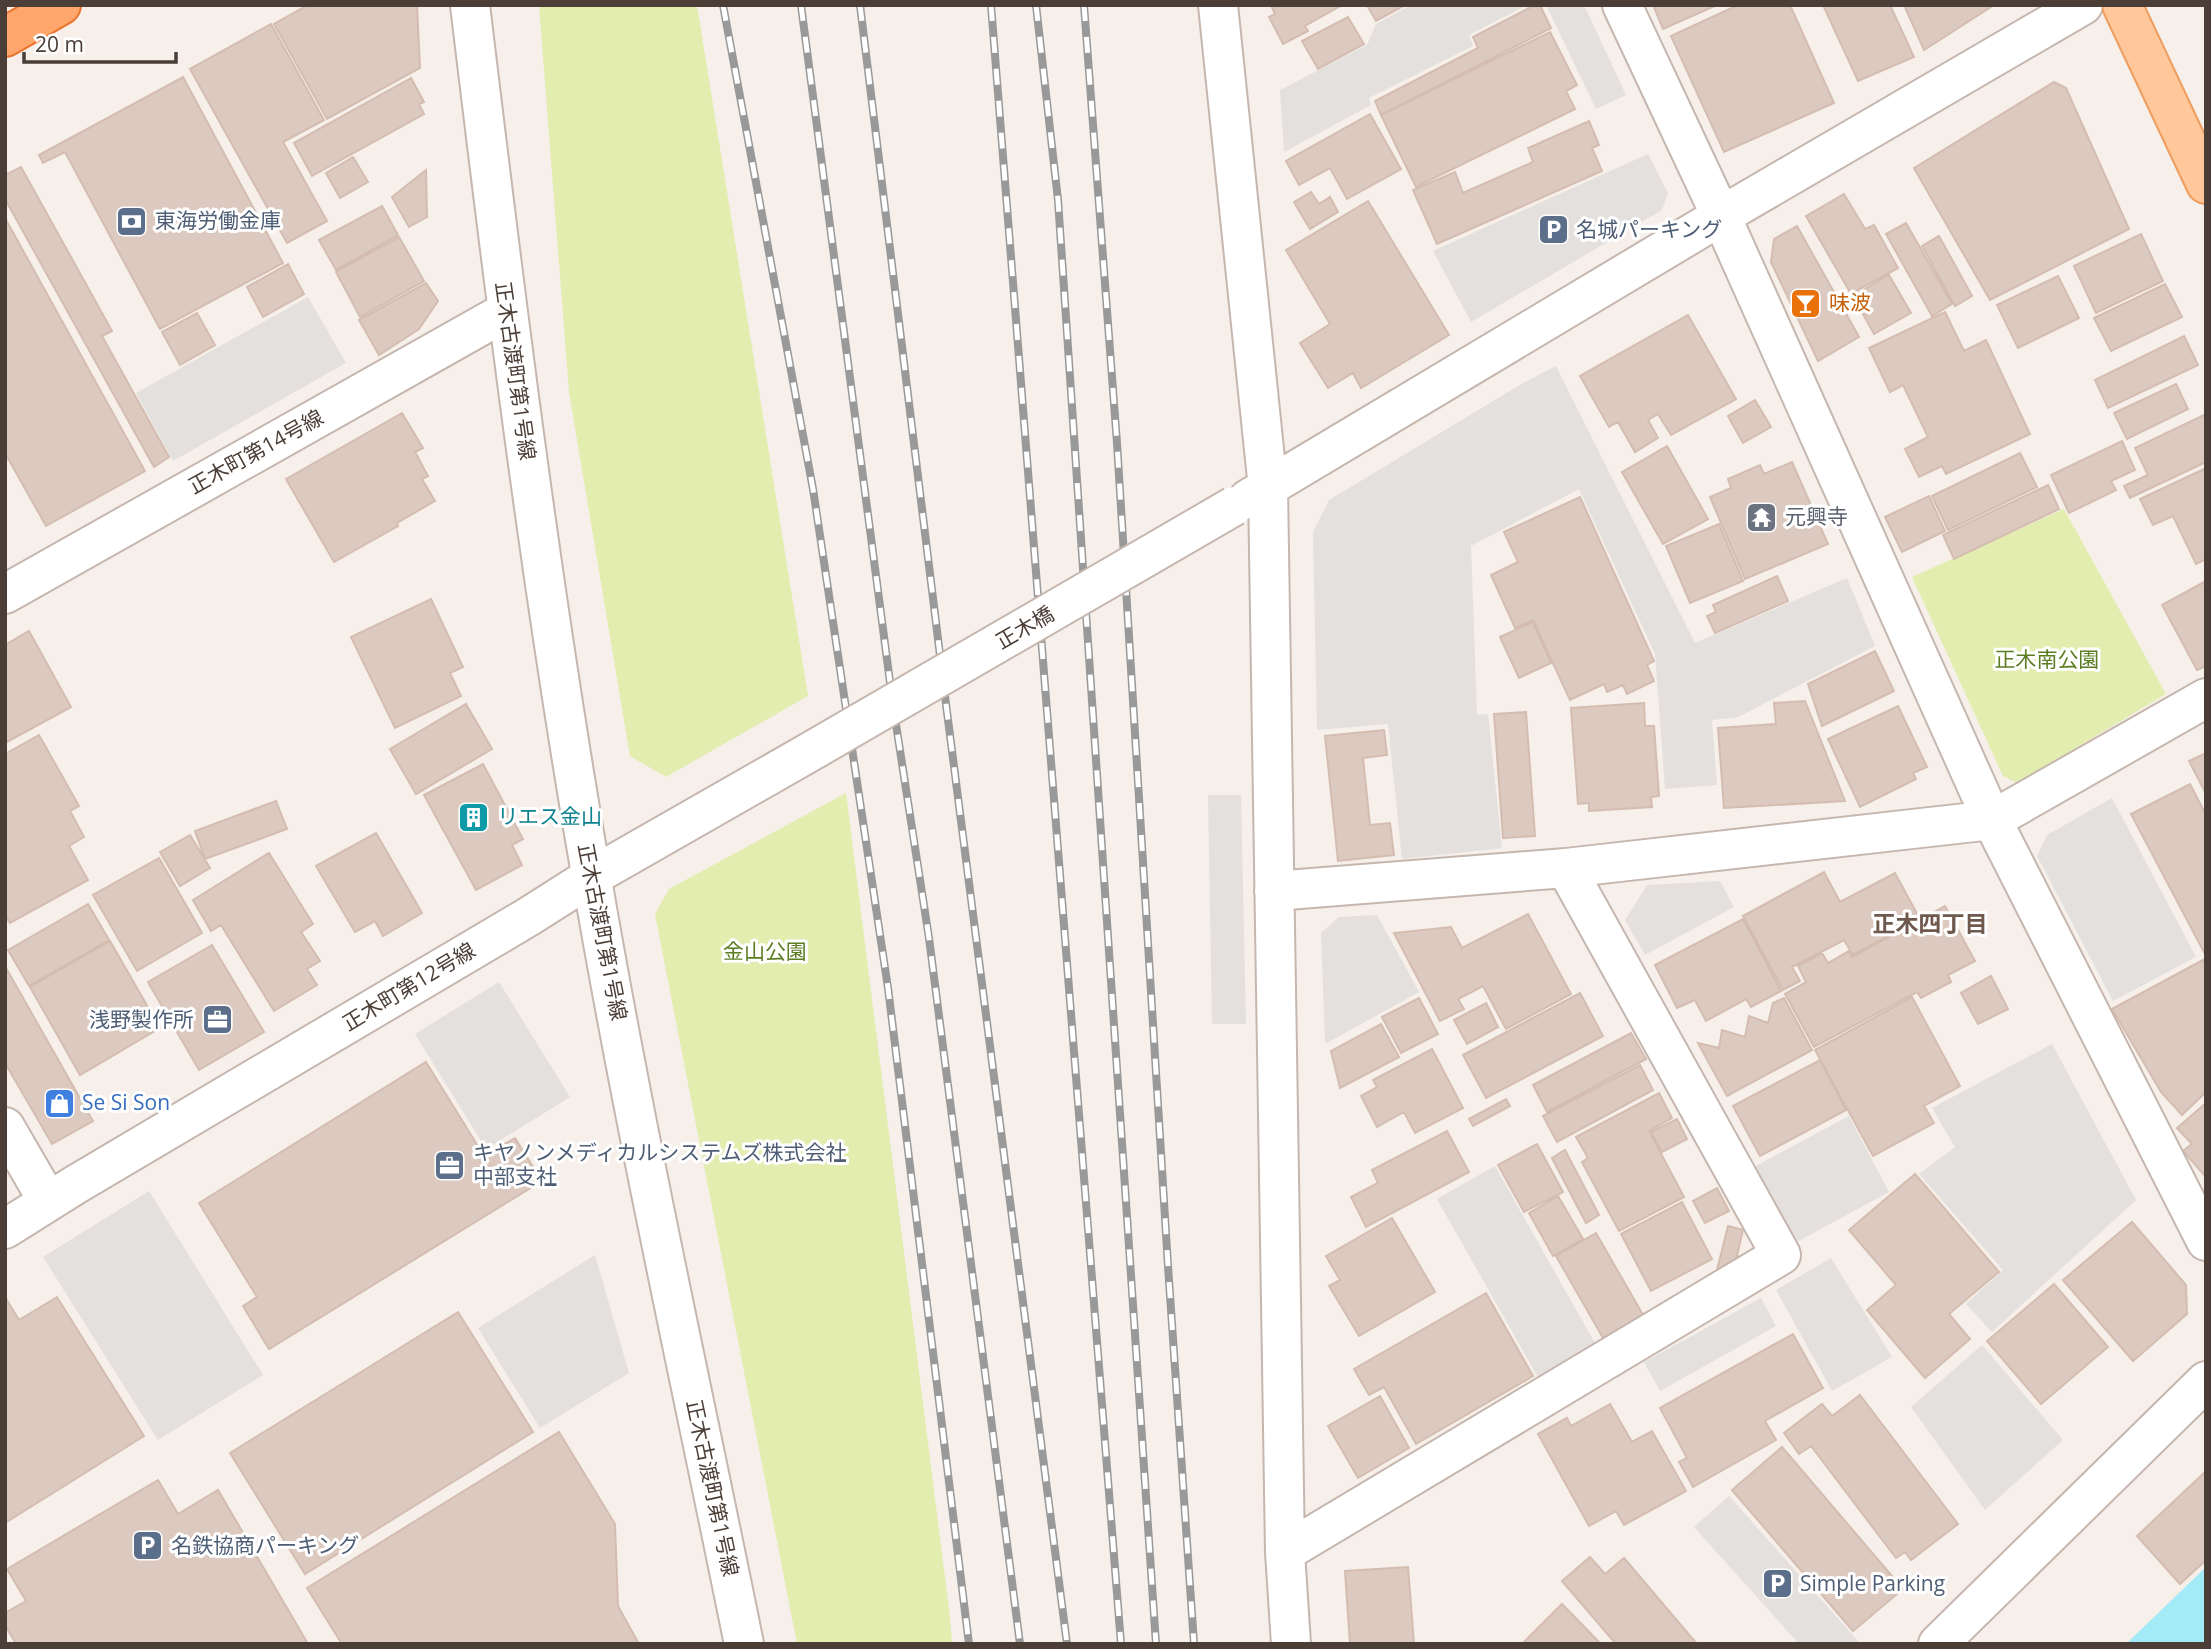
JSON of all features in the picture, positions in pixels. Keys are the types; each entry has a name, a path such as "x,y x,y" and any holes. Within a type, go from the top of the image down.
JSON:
{"highway":[{"path":"5,37 61,5"}],"main road":[{"path":"2122,5 2206,184"}],"street":[{"name":"正木古渡町第1号線","path":"470,5 507,311 545,590 591,877 744,1644"},
{"path":"1218,5 1268,488 1285,1552 1292,1644"},
{"path":"1622,5 1721,216 1992,820 2206,1241"},
{"name":"正木橋","path":"815,749 1268,488 1721,216 2083,5"},
{"name":"正木町第14号線","path":"5,593 507,311"},
{"path":"1274,891 1566,868 1992,820 2206,698"},
{"name":"正木町第12号線","path":"5,1229 591,877 815,749"},
{"path":"1285,1552 1781,1255 1566,868"},
{"path":"5,1127 48,1201"},
{"path":"1938,1644 2206,1381"}],"green space":[{"path":"539,5 697,5 808,696 666,777 630,756 569,392"},
{"name":"正木南公園","path":"2064,509 2166,694 2017,783 2003,776 1912,577"},
{"name":"金山公園","path":"846,793 952,1644 797,1644 655,914 669,889"}],"shaded area":[{"path":"1411,5 1527,5 1469,35 1473,46 1369,98 1371,105 1284,152 1280,90 1367,45 1376,24"},
{"path":"1546,5 1584,5 1626,95 1596,109"},
{"name":"名城パーキング","path":"1648,154 1668,193 1662,210 1471,322 1433,251"},
{"path":"308,297 346,363 173,461 136,393"},
{"path":"1556,366 1695,643 1847,578 1875,646 1738,717 1712,720 1717,785 1665,789 1655,654 1579,489 1471,546 1477,715 1488,714 1502,848 1402,859 1388,724 1317,730 1313,532 1329,500 1523,383"},
{"path":"1208,795 1241,795 1246,1024 1212,1024"},
{"path":"2112,798 2196,957 2113,1001 2037,856 2047,835"},
{"path":"1720,881 1734,907 1645,955 1625,920 1647,885"},
{"path":"1377,915 1419,992 1325,1044 1321,933 1339,917"},
{"path":"499,982 570,1097 486,1149 415,1034"},
{"path":"2052,1044 2136,1200 1992,1332 1966,1304 2003,1270 1919,1174 1955,1147 1932,1108"},
{"path":"1849,1116 1889,1192 1795,1243 1754,1167"},
{"path":"1495,1166 1597,1347 1539,1379 1437,1199"},
{"path":"149,1191 263,1375 158,1440 43,1257"},
{"path":"595,1255 629,1373 540,1428 478,1328"},
{"path":"1831,1258 1892,1357 1832,1391 1776,1290"},
{"path":"1761,1298 1776,1326 1660,1391 1644,1362"},
{"path":"1982,1345 2063,1440 1985,1510 1911,1407"},
{"name":"Simple Parking","path":"1729,1496 1859,1642 1857,1644 1799,1644 1694,1527"}],"water":[{"path":"2206,1567 2206,1644 2126,1644"}],"building":[{"path":"308,5 417,5 420,68 327,119 274,24"},
{"path":"1271,5 1342,5 1305,26 1308,31 1283,44 1269,17 1275,14"},
{"path":"1405,5 1376,21 1368,7"},
{"path":"1535,5 1540,5 1551,28 1381,115 1375,101 1478,48 1473,37"},
{"path":"1653,5 1717,5 1663,29"},
{"path":"1738,5 1790,5 1834,103 1724,152 1671,36"},
{"path":"1823,5 1890,5 1914,57 1858,81"},
{"path":"1904,5 1994,5 1924,50"},
{"path":"1348,17 1364,44 1318,69 1302,41"},
{"path":"271,24 324,120 283,142 327,221 287,243 190,69"},
{"path":"1550,32 1577,85 1566,91 1575,109 1416,187 1381,115"},
{"path":"183,77 283,263 160,329 65,152 43,163 39,155"},
{"path":"411,78 424,102 419,104 424,114 312,176 294,143"},
{"path":"2054,82 2066,88 2129,229 1990,300 1914,168"},
{"path":"1370,114 1401,169 1347,199 1330,168 1299,185 1286,161"},
{"path":"1589,121 1599,145 1592,148 1602,171 1437,244 1413,190 1455,172 1463,193 1533,162 1528,148"},
{"path":"353,157 368,182 340,198 326,173"},
{"path":"21,167 112,331 102,336 169,457 154,467 5,199 5,175"},
{"path":"426,170 427,217 409,227 392,197"},
{"path":"1311,192 1319,204 1330,197 1338,212 1310,229 1294,202"},
{"path":"1844,194 1865,229 1874,225 1898,268 1851,294 1806,216"},
{"path":"1368,201 1449,335 1361,388 1353,373 1328,388 1300,343 1330,324 1286,250"},
{"path":"382,206 398,235 336,270 319,240"},
{"path":"5,218 145,471 46,526 5,453"},
{"path":"1906,223 1952,304 1932,316 1886,234"},
{"path":"1797,226 1859,337 1818,361 1771,262 1774,239"},
{"path":"2141,234 2163,281 2096,313 2074,266"},
{"path":"1939,236 1972,296 1955,306 1922,246"},
{"path":"399,237 424,281 360,317 336,272"},
{"path":"288,264 304,294 263,317 247,287"},
{"path":"1889,275 1911,313 1874,334 1853,296"},
{"path":"2058,276 2079,318 2018,348 1997,305"},
{"path":"426,283 438,301 419,329 379,355 359,320"},
{"path":"2165,284 2182,317 2111,351 2094,318"},
{"path":"1945,312 1964,351 1986,340 2030,434 1946,474 1942,466 1919,477 1905,449 1928,437 1903,385 1890,392 1869,348"},
{"path":"197,313 215,345 180,365 162,332"},
{"path":"1688,315 1736,399 1671,435 1658,414 1648,420 1658,438 1635,452 1618,422 1609,427 1580,376"},
{"path":"2184,336 2198,365 2108,408 2095,380"},
{"path":"2176,384 2188,409 2127,439 2114,413"},
{"path":"1755,400 1771,427 1743,443 1728,416"},
{"path":"402,413 423,448 415,452 428,476 422,479 435,501 397,523 398,526 334,562 286,479"},
{"path":"2206,414 2206,462 2130,498 2124,486 2148,475 2135,448"},
{"path":"2122,441 2135,470 2111,481 2116,490 2069,513 2051,475"},
{"path":"1667,446 1708,519 1663,544 1622,472"},
{"path":"2020,453 2037,487 1948,530 1932,496"},
{"path":"1792,462 1828,544 1745,579 1710,497 1731,488 1728,479 1760,465 1764,474"},
{"path":"2206,468 2206,563 2204,560 2196,564 2173,516 2153,525 2140,499"},
{"path":"2048,485 2059,509 1954,559 1943,535"},
{"path":"1929,496 1945,531 1902,552 1885,517"},
{"path":"1580,497 1654,661 1647,665 1654,681 1627,694 1623,685 1607,692 1604,684 1570,700 1533,620 1515,628 1491,575 1518,562 1504,532"},
{"path":"1719,524 1743,581 1690,603 1666,546"},
{"path":"1777,576 1788,601 1715,633 1707,616 1716,612 1713,605"},
{"path":"2206,581 2206,666 2197,670 2162,605"},
{"path":"431,599 463,667 450,673 461,696 395,728 351,637"},
{"path":"1533,622 1551,663 1519,678 1500,637"},
{"path":"29,631 71,707 5,743 5,645"},
{"path":"1875,651 1894,691 1822,726 1808,684"},
{"path":"1805,701 1845,801 1724,808 1718,728 1776,724 1774,703"},
{"path":"1644,703 1645,726 1654,726 1659,796 1651,797 1652,807 1589,811 1589,803 1578,804 1571,708"},
{"path":"466,704 492,749 416,794 390,749"},
{"path":"1898,706 1927,767 1913,773 1916,779 1860,807 1828,739"},
{"path":"1526,712 1535,836 1503,838 1494,714"},
{"path":"1384,730 1387,755 1363,758 1370,825 1390,823 1394,855 1338,861 1325,736"},
{"path":"39,735 79,806 70,811 84,837 69,846 88,880 10,923 5,915 5,754"},
{"path":"2206,753 2206,794 2189,761"},
{"name":"リエス金山","path":"483,764 523,839 512,845 522,865 476,890 424,795"},
{"path":"2190,784 2206,815 2206,956 2131,814"},
{"path":"276,801 287,829 205,859 195,831"},
{"path":"376,833 422,913 383,936 375,921 355,932 316,866"},
{"path":"190,835 210,868 180,886 160,852"},
{"path":"269,853 313,924 301,932 320,961 307,969 317,985 274,1011 221,925 211,931 193,900"},
{"path":"159,858 202,933 137,971 93,895"},
{"path":"1824,872 1840,902 1895,873 1920,919 1853,955 1844,940 1792,967 1800,981 1783,990 1743,916"},
{"path":"88,904 109,940 29,986 8,950"},
{"path":"1945,906 1975,961 1948,975 1951,982 1921,998 1917,992 1814,1047 1785,994 1806,982 1798,966 1822,953 1828,963 1849,951 1852,957"},
{"path":"1528,914 1571,994 1506,1029 1483,986 1458,999 1464,1009 1440,1021 1394,933 1451,927 1462,948"},
{"path":"1743,919 1781,991 1751,1007 1746,999 1706,1021 1695,1000 1677,1008 1655,965"},
{"path":"110,941 160,1028 80,1075 30,987"},
{"path":"212,945 264,1032 199,1070 148,982"},
{"path":"2203,960 2206,967 2206,1092 2182,1115 2161,1092 2112,1009"},
{"path":"6,968 93,1121 52,1144 5,1063"},
{"path":"1991,976 2008,1009 1978,1024 1961,993"},
{"path":"1580,993 1603,1036 1486,1098 1463,1055"},
{"path":"1912,997 1960,1086 1924,1106 1934,1123 1873,1156 1815,1050"},
{"path":"1419,998 1438,1034 1401,1053 1382,1017"},
{"path":"1784,998 1812,1050 1727,1096 1698,1043 1719,1048 1722,1030 1745,1037 1749,1016 1768,1023 1773,1003"},
{"path":"1486,1003 1498,1027 1467,1044 1454,1020"},
{"path":"1381,1024 1399,1057 1340,1088 1331,1051"},
{"path":"1631,1033 1646,1059 1547,1112 1533,1085"},
{"path":"1432,1049 1463,1108 1415,1133 1404,1112 1377,1127 1361,1096 1377,1087 1373,1080"},
{"path":"1820,1060 1846,1110 1760,1156 1733,1106"},
{"path":"426,1062 484,1156 515,1138 542,1181 269,1349 243,1306 257,1297 199,1203"},
{"path":"1640,1065 1653,1090 1557,1142 1543,1116"},
{"path":"1659,1093 1672,1118 1649,1131 1684,1197 1619,1231 1582,1162 1588,1158 1576,1137"},
{"path":"1506,1099 1510,1106 1473,1126 1469,1119"},
{"path":"2206,1103 2206,1177 2183,1151 2192,1144 2177,1128"},
{"path":"1677,1119 1687,1139 1662,1152 1651,1132"},
{"path":"1447,1131 1469,1172 1366,1227 1351,1197 1378,1183 1372,1170"},
{"path":"1537,1144 1563,1192 1524,1212 1498,1165"},
{"path":"1565,1150 1599,1215 1586,1223 1552,1158"},
{"path":"1915,1174 1999,1272 1949,1314 1970,1339 1925,1378 1867,1310 1896,1285 1849,1230"},
{"path":"1717,1188 1729,1211 1705,1223 1693,1201"},
{"path":"1558,1196 1583,1239 1553,1256 1529,1213"},
{"path":"1682,1202 1712,1259 1651,1291 1621,1234"},
{"path":"1392,1218 1435,1292 1359,1336 1329,1286 1340,1280 1326,1256"},
{"path":"2132,1222 2186,1285 2187,1314 2133,1361 2063,1280"},
{"path":"1728,1226 1743,1230 1736,1260 1717,1270"},
{"path":"1596,1233 1643,1315 1603,1338 1556,1256"},
{"path":"2054,1284 2108,1347 2041,1404 1987,1341"},
{"path":"1486,1293 1533,1376 1416,1444 1384,1387 1369,1395 1354,1369"},
{"path":"5,1297 19,1320 57,1297 144,1436 5,1523"},
{"path":"458,1312 533,1432 305,1574 230,1453"},
{"path":"1793,1334 1823,1388 1765,1421 1776,1440 1693,1487 1679,1462 1687,1458 1660,1408"},
{"path":"1860,1395 1958,1524 1911,1560 1905,1552 1896,1558 1811,1446 1799,1454 1784,1433 1822,1404 1832,1416"},
{"path":"1380,1396 1409,1448 1358,1478 1328,1426"},
{"path":"1610,1404 1632,1442 1652,1431 1686,1491 1624,1525 1616,1511 1589,1526 1538,1434 1567,1418 1571,1426"},
{"path":"559,1432 615,1524 618,1606 639,1644 342,1644 307,1588"},
{"path":"1782,1447 1903,1589 1853,1631 1732,1490"},
{"path":"2206,1471 2206,1560 2180,1584 2137,1536"},
{"name":"名鉄協商パーキング","path":"158,1480 178,1514 218,1490 308,1644 16,1644 5,1625 5,1613 26,1601 7,1569"},
{"path":"1590,1557 1605,1574 1624,1558 1697,1644 1616,1644 1562,1581"},
{"path":"1408,1567 1414,1644 1350,1644 1345,1571"},
{"path":"1562,1604 1601,1644 1522,1644"}],"railway":[{"path":"723,5 813,489 888,988 969,1644"},
{"path":"801,5 893,705 929,938 1020,1644"},
{"path":"860,5 947,712 1067,1644"},
{"path":"991,5 1121,1644"},
{"path":"1036,5 1058,200 1156,1644"},
{"path":"1084,5 1117,443 1194,1644"}],"place":[{"name":"東海労働金庫","path":"132,221"},
{"name":"名城パーキング","path":"1553,230"},
{"name":"味波","path":"1806,303"},
{"name":"元興寺","path":"1762,517"},
{"name":"リエス金山","path":"474,817"},
{"name":"浅野製作所","path":"217,1020"},
{"name":"Se Si Son","path":"59,1103"},
{"name":"キヤノンメディカルシステムズ株式会社 中部支社","path":"450,1165"},
{"name":"名鉄協商パーキング","path":"148,1546"},
{"name":"Simple Parking","path":"1777,1584"}],"district":[{"name":"正木四丁目","path":"1930,924"}]}
